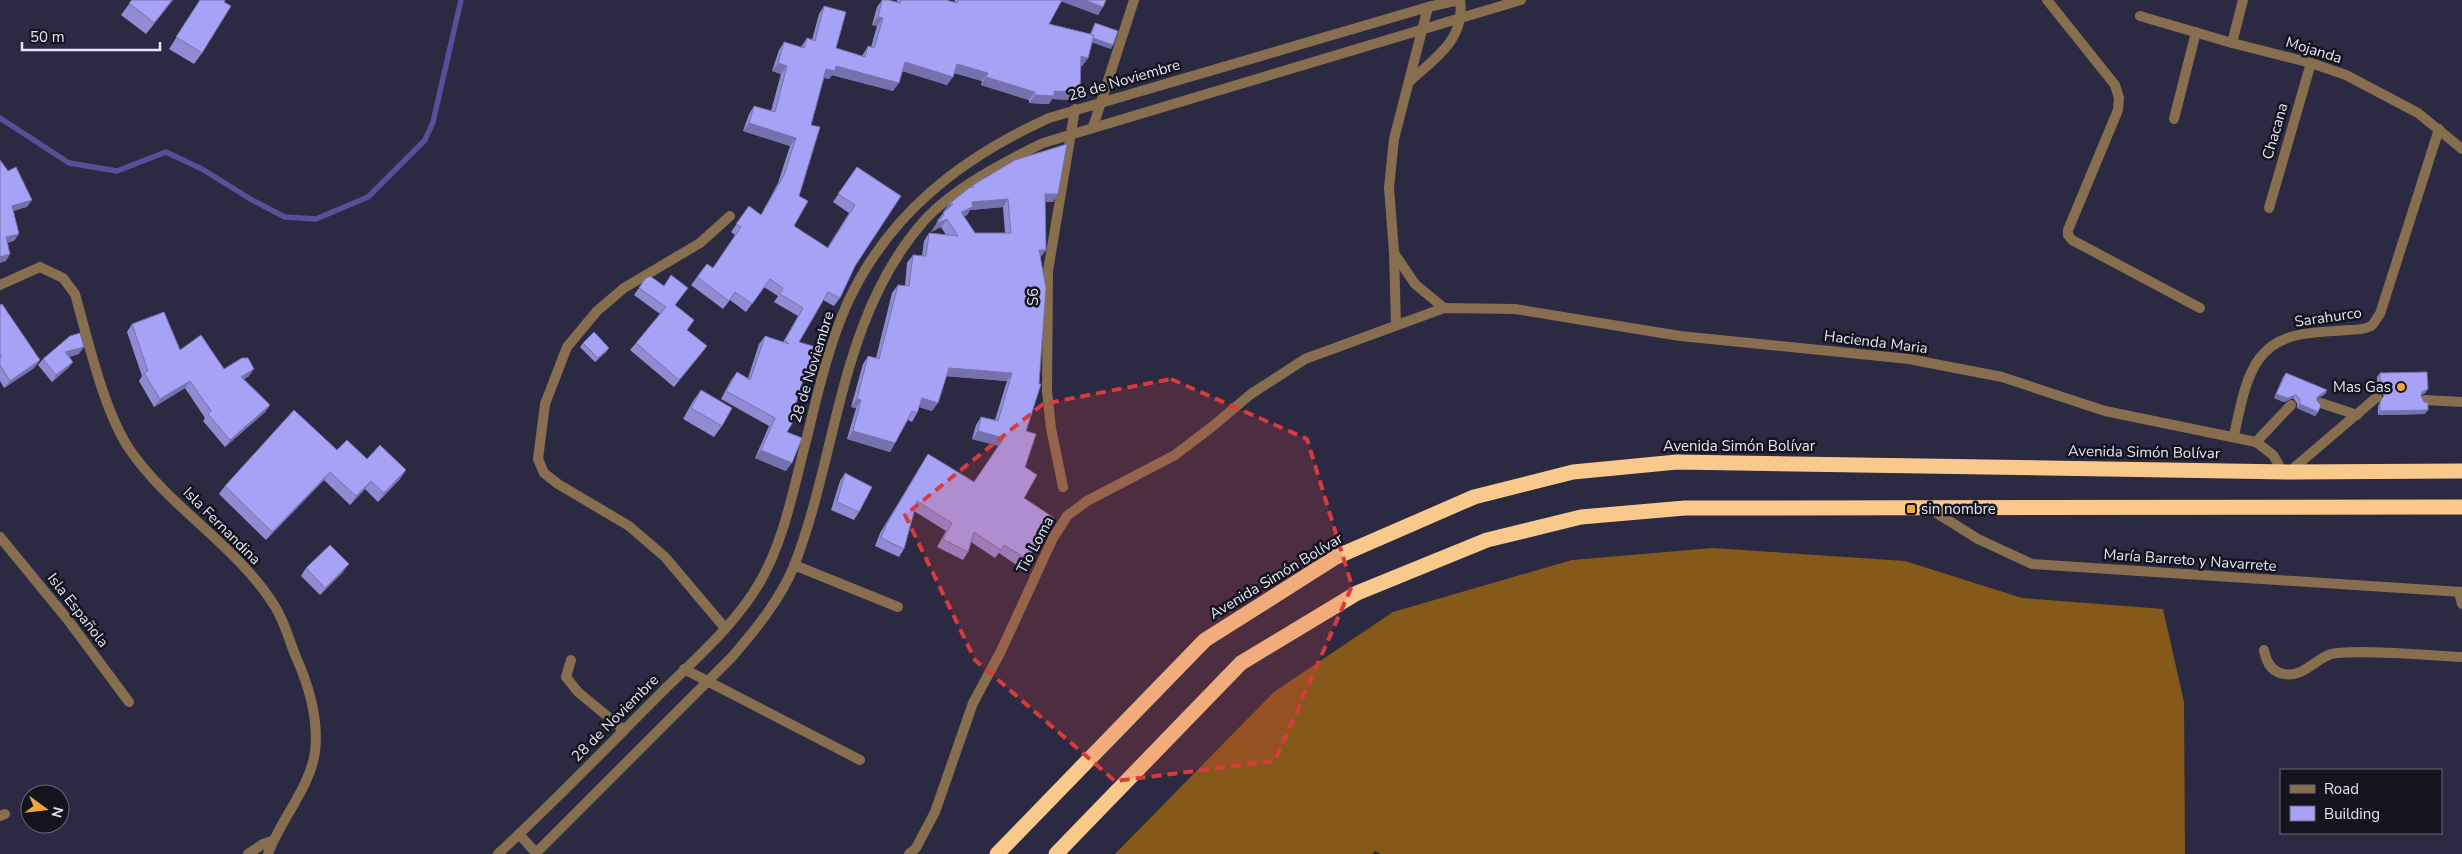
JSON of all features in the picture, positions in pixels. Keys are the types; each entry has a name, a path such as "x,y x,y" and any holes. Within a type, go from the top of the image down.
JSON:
{"highway":[{"name":"Avenida Simón Bolívar","path":"996,854 1205,640 1336,557 1474,497 1573,472 1677,462 2286,472 2462,472"},
{"path":"1056,854 1241,663 1357,593 1487,540 1581,517 1685,508 2462,507"}],"street":[{"path":"1093,127 1134,0"},
{"path":"1408,83 1453,39 1461,19 1459,0"},
{"name":"28 de Noviembre","path":"498,854 725,628 760,583 787,515 834,336 847,303 886,239 911,208 970,160 1013,134 1075,109 1428,7 1459,0"},
{"path":"519,834 535,854 707,683 757,628 778,597 794,565 809,520 846,374 860,333 874,301 905,245 924,220 984,174 1035,147 1070,133 1521,0"},
{"path":"2047,0 2115,85 2120,98 2118,110 2068,230 2068,235 2072,240 2200,308"},
{"path":"2232,43 2243,0"},
{"path":"1396,325 1394,252 1389,188 1394,139 1428,7"},
{"name":"Mojanda","path":"2140,16 2232,43 2311,63 2346,76 2418,113 2440,129 2462,149"},
{"path":"2174,119 2196,32"},
{"name":"Chacana","path":"2269,208 2311,63"},
{"name":"S6","path":"1063,486 1052,436 1047,391 1048,270 1075,109"},
{"name":"Sarahurco","path":"2234,436 2245,391 2251,376 2259,359 2274,343 2298,334 2359,329 2371,326 2380,314 2440,129"},
{"path":"725,628 665,557 629,526 558,484 544,473 538,459 545,404 566,347 597,311 624,288 700,243 730,216"},
{"path":"1394,252 1415,284 1444,308"},
{"name":"Isla Fernandina","path":"0,285 40,267 63,278 75,294 112,413 129,449 147,473 243,566 274,605 307,682 316,732 315,753 304,783 272,841 268,854"},
{"name":"Hacienda Maria","path":"1396,325 1444,308 1515,309 1680,336 1910,360 2002,377 2105,411 2256,442 2273,455 2286,472"},
{"name":"Tio Loma","path":"909,854 916,848 935,812 973,703 1000,653 1053,538 1067,516 1087,501 1175,455 1251,394 1305,359 1396,325"},
{"path":"2286,472 2377,397"},
{"path":"2425,400 2462,402"},
{"path":"2321,403 2357,414"},
{"path":"2256,442 2291,406"},
{"name":"María Barreto y Navarrete","path":"1930,509 1978,539 2032,564 2460,592"},
{"name":"Isla Española","path":"0,537 68,620 129,702"},
{"path":"794,565 898,607"},
{"path":"2460,592 2462,604"},
{"path":"2264,650 2265,660 2275,671 2286,674 2309,668 2334,653 2462,656"},
{"path":"571,660 566,677 578,692 624,730"},
{"path":"684,669 707,683 860,760"},
{"path":"248,854 263,844 272,841"}],"highlighted area":[{"path":"1171,379 1307,439 1352,586 1275,761 1115,781 975,660 905,515 1043,404"}],"shaded area":[{"path":"1713,548 1905,561 2022,598 2163,609 2184,702 2185,854 1381,854 1375,851 1372,854 1115,854 1274,692 1393,612 1572,560"}],"building":[{"path":"132,0 172,0 154,23 129,3"},
{"path":"200,0 225,0 224,2 231,6 202,53 176,37"},
{"path":"882,0 900,3 901,0 946,0 957,3 958,0 1062,0 1049,24 1094,35 1088,58 1081,56 1080,92 1054,91 1054,96 1035,95 1035,92 986,77 988,73 957,64 953,77 905,62 899,83 836,66 835,71 826,69 811,125 820,127 799,196 808,201 794,226 828,248 855,205 838,194 857,167 901,196 855,266 840,298 828,292 799,342 823,349 816,373 806,370 795,407 800,410 787,432 802,438 792,463 761,450 775,418 726,391 737,372 750,380 765,336 789,344 785,340 803,308 780,294 783,288 770,279 752,304 735,292 729,301 697,277 707,264 713,268 741,227 736,224 749,206 761,215 784,175 796,138 749,123 754,106 775,112 787,66 778,63 784,42 804,48 807,38 815,41 824,6 846,12 836,48 865,57 868,46 874,48 883,18 878,17"},
{"path":"1085,0 1106,0 1103,7"},
{"path":"1095,23 1118,31 1113,45 1093,38 1094,35 1091,35"},
{"path":"1067,144 1058,194 1045,194 1046,250 1039,250 1046,288 1039,384 1041,384 1026,431 1036,434 1025,467 1037,475 1024,498 1054,518 1027,559 1004,545 1001,550 974,532 968,552 943,539 952,523 917,501 904,549 881,538 886,525 928,454 974,482 1004,438 978,431 981,417 998,421 1012,373 949,368 938,403 922,398 917,413 912,411 895,443 853,431 861,400 857,399 868,356 879,359 898,285 909,286 913,255 926,256 929,233 958,236 947,219 936,224 944,215 943,213 953,204 949,204 970,187 973,188 973,185 1015,160","holes":["1008,199 1011,233 975,233 961,212 973,207 972,202"]},
{"path":"0,160 8,171 16,167 32,200 12,206 19,234 6,237 10,254 0,257"},
{"path":"671,275 688,288 675,305 694,320 687,330 707,346 679,380 636,343 666,307 639,288 645,279 650,276 664,286"},
{"path":"2,304 40,360 10,381 0,365 0,358 2,356 0,354 0,305"},
{"path":"164,312 180,350 201,335 224,369 242,358 248,358 254,369 241,377 270,405 230,440 208,414 211,411 190,381 160,399 144,373 148,371 132,324"},
{"path":"594,332 609,348 598,358 583,343"},
{"path":"80,333 84,347 65,352 73,362 56,375 43,359 70,336"},
{"name":"Mas Gas","path":"2427,372 2428,389 2422,392 2421,396 2424,402 2428,403 2428,410 2380,411 2380,402 2386,392 2380,386 2380,373"},
{"name":"Mas Gas","path":"2286,373 2327,390 2317,397 2317,401 2321,405 2318,412 2300,404 2300,399 2296,395 2287,398 2276,394"},
{"path":"701,390 732,408 722,426 691,408"},
{"path":"294,410 337,450 347,440 367,459 380,445 406,470 384,493 371,481 356,496 330,472 272,532 225,486"},
{"path":"845,473 872,487 859,512 837,502"},
{"path":"330,545 349,564 325,588 306,568"}],"waterway":[{"path":"0,118 69,163 117,171 166,152 202,169 252,200 285,217 316,219 368,197 425,140 433,122 461,0"}],"place":[{"name":"Mas Gas","path":"2401,387"},
{"name":"sin nombre","path":"1911,509"}]}
